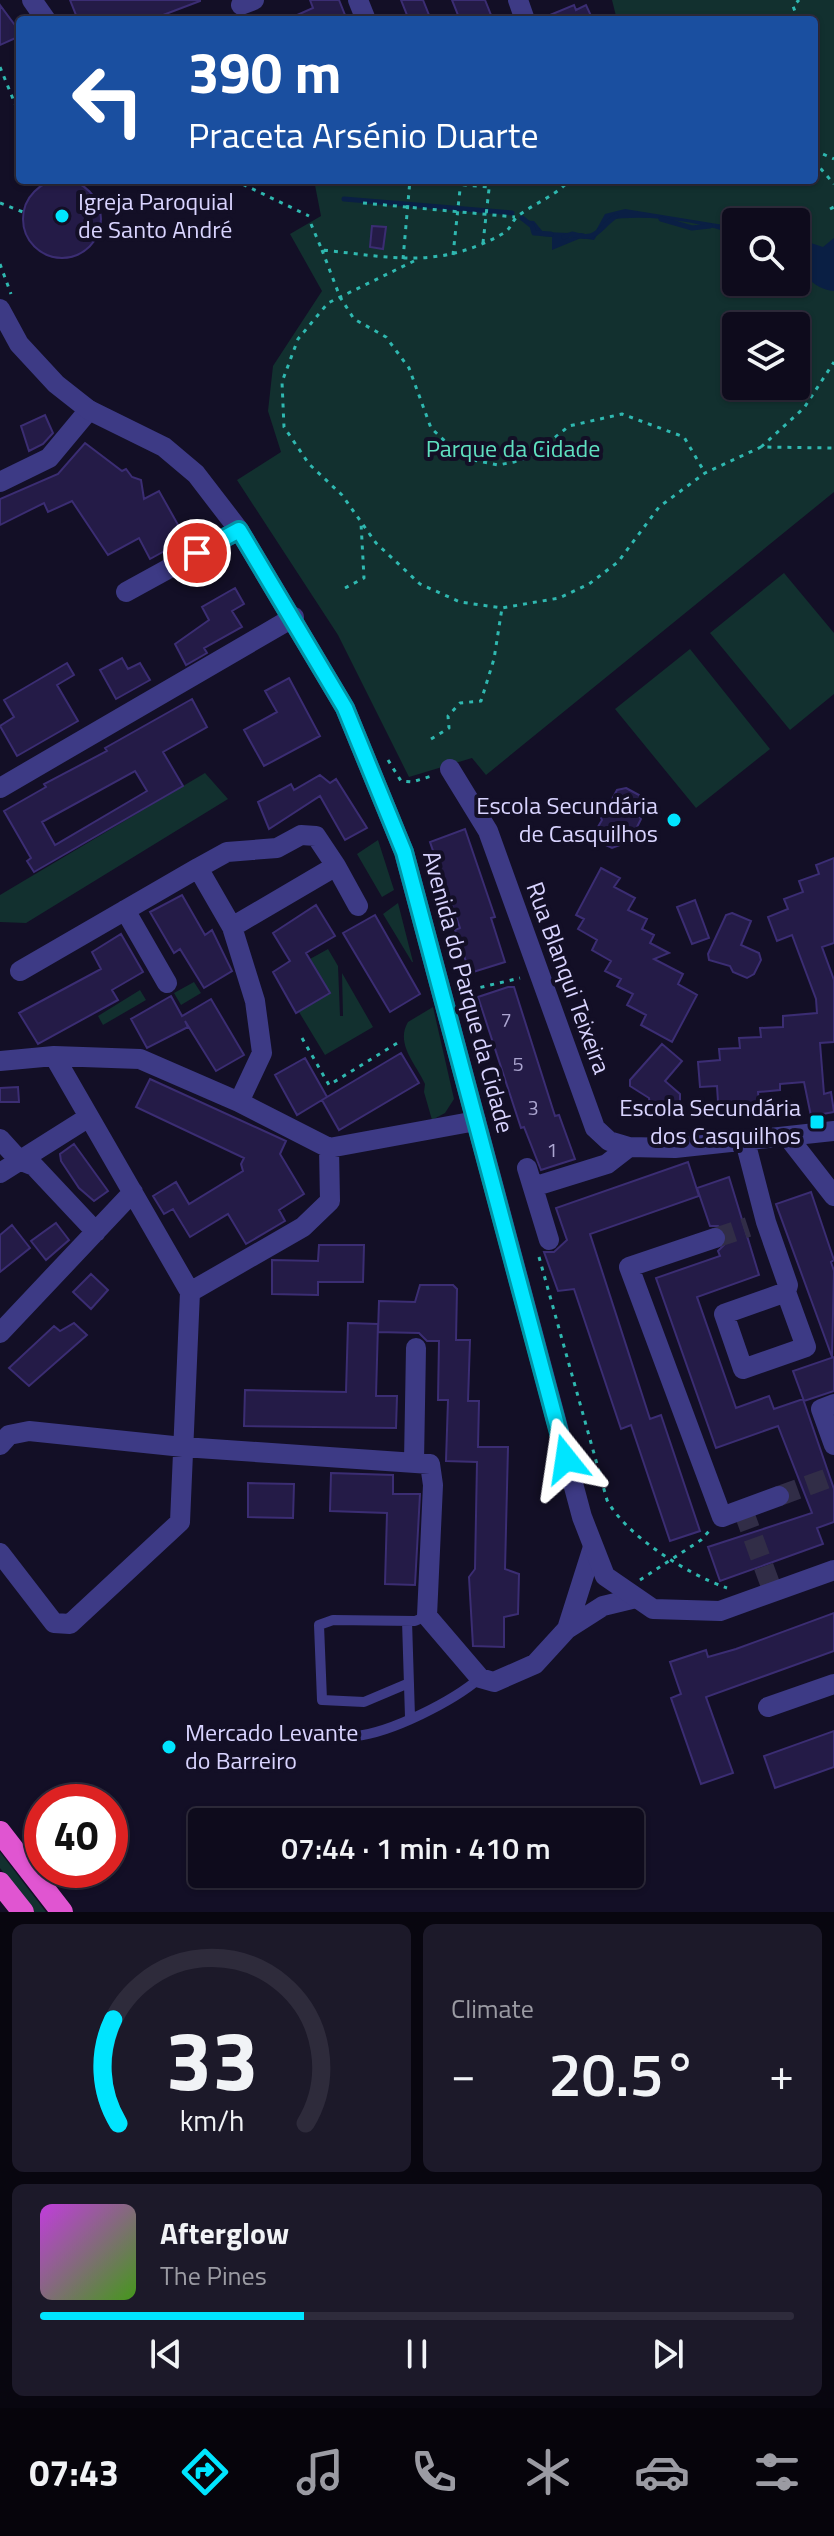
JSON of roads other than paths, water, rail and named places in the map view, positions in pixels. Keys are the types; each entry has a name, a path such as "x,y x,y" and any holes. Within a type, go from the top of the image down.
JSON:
{"highway":[{"path":"0,1832 62,1912"},
{"path":"0,1883 23,1912"}],"street":[{"name":"Avenida do Parque da Cidade","path":"0,309 19,344 37,365 89,410 164,447 196,474 239,530 294,617 345,708 394,827 582,1517 605,1576 653,1609 720,1611 834,1570"},
{"path":"0,482 49,458 89,410"},
{"path":"126,592 239,530"},
{"path":"0,788 294,617"},
{"name":"Rua Blanqui Teixeira","path":"450,769 488,831 595,1128 609,1141 629,1147"},
{"path":"20,971 227,852 277,848 301,835 316,836 358,906"},
{"path":"232,927 336,866"},
{"path":"198,868 232,927 255,1001 262,1053 239,1102"},
{"path":"125,910 167,983"},
{"path":"0,1553 54,1623 70,1624 180,1522 190,1292 54,1056"},
{"path":"0,1061 54,1056 140,1059 239,1102 329,1148 476,1121"},
{"path":"0,1173 89,1117"},
{"path":"549,1240 530,1178 607,1164 629,1147 745,1141 834,1131"},
{"path":"788,1137 834,1196"},
{"path":"0,1139 19,1160 34,1166 96,1232"},
{"path":"745,1141 757,1224 788,1285 786,1292"},
{"path":"190,1292 303,1227 330,1201 329,1148"},
{"path":"0,1333 133,1192"},
{"path":"715,1238 629,1267 722,1517 779,1496"},
{"path":"414,1461 416,1348"},
{"path":"834,1404 821,1409 834,1445"},
{"path":"0,1445 9,1435 29,1431 183,1447 430,1464 433,1485 417,1618 480,1678 494,1682 535,1664 567,1629 603,1606 631,1594"},
{"path":"567,1629 593,1547"},
{"path":"768,1707 834,1684"}],"lane":[{"path":"409,1683 364,1702 322,1700 319,1695 319,1625 324,1621 417,1618 409,1683 410,1717"},
{"path":"298,1735 355,1736 376,1732 458,1694 480,1678"}],"water":[{"path":"625,209 722,225 722,231 672,220 623,218 607,220 594,240 581,238 552,250 552,237 540,236 531,224 520,220 534,221 543,232 570,233 569,238 581,233 593,236 605,214"},
{"path":"834,238 834,291 810,280 810,243 823,247"}],"waterway":[{"path":"344,199 512,213"},
{"path":"564,237 597,233 616,216"},
{"path":"522,218 532,226 534,233 551,234"},
{"path":"661,219 692,228 710,226"}],"tunnel":[{"path":"715,1238 748,1227"},
{"path":"779,1496 834,1476"},
{"path":"743,1510 773,1592"}],"place":[{"name":"Igreja Paroquial de Santo André","path":"62,216"},
{"name":"Escola Secundária de Casquilhos","path":"674,820"},
{"name":"Escola Secundária dos Casquilhos","path":"817,1122"},
{"name":"Mercado Levante do Barreiro","path":"169,1747"}],"park label":[{"name":"Parque da Cidade","path":"513,449"}]}
